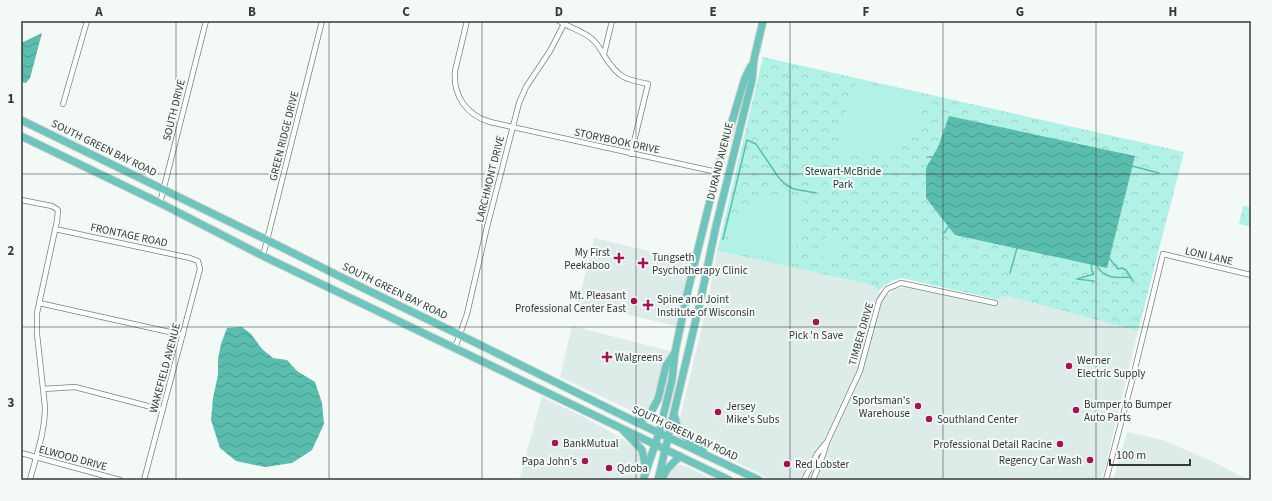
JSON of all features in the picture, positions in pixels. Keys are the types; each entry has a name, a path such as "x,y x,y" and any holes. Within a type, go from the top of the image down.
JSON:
{"main road":[{"name":"DURAND AVENUE","path":"659,480 716,226 752,80 754,59 763,21"},
{"name":"DURAND AVENUE","path":"644,480 646,470 656,444 672,380 675,352 688,290 718,172 746,78 754,59"},
{"name":"SOUTH GREEN BAY ROAD","path":"21,120 668,438 759,480"},
{"name":"SOUTH GREEN BAY ROAD","path":"21,136 160,203 263,256 729,480"},
{"path":"697,254 707,267"},
{"path":"688,290 692,286 696,286 699,290 701,298"},
{"path":"638,423 650,414 658,399 666,366 675,352"},
{"path":"675,410 678,431 718,461"},
{"path":"620,427 642,450 646,470"},
{"path":"659,480 680,456"}],"street":[{"path":"64,104 86,21"},
{"name":"SOUTH DRIVE","path":"160,203 206,21"},
{"name":"GREEN RIDGE DRIVE","path":"263,256 322,21"},
{"name":"STORYBOOK DRIVE","path":"467,21 454,79 457,94 466,108 478,118 631,154 718,172"},
{"path":"604,54 612,21"},
{"path":"561,22 591,38 604,54 612,68 620,76 648,84 631,154"},
{"name":"LARCHMONT DRIVE","path":"455,348 467,314 487,227 519,103 524,91 550,51 561,22"},
{"path":"21,200 52,206 58,210 39,303 37,324 44,389 45,417 30,480"},
{"name":"FRONTAGE ROAD","path":"55,229 198,261"},
{"name":"LONI LANE","path":"1106,480 1163,254 1251,275"},
{"name":"WAKEFIELD AVENUE","path":"144,480 200,269 198,261"},
{"name":"TIMBER DRIVE","path":"813,480 827,442 860,371 880,301 887,289 901,283 995,303"},
{"path":"39,303 183,336"},
{"path":"44,389 66,386 80,387 163,410"},
{"name":"TIMBER DRIVE","path":"804,480 817,454 827,442"},
{"name":"ELWOOD DRIVE","path":"21,453 120,480"}],"shaded area":[{"path":"594,238 692,261 676,326 578,303"},
{"path":"717,251 872,285 879,291 889,295 894,289 906,287 993,306 995,299 1008,296 1138,331 1101,480 772,480 691,439 681,431 679,422 708,301"},
{"path":"572,326 670,351 666,358 656,399 650,410 641,415 560,377"},
{"path":"542,397 584,417 635,446 641,453 642,464 638,480 519,480"},
{"path":"1127,432 1163,440 1216,463 1248,480 1113,480"},
{"path":"680,465 686,466 713,480 664,480 668,472"}],"green space":[{"name":"Stewart-McBride Park","path":"763,57 1184,152 1138,331 1008,296 995,299 901,278 886,284 879,291 872,285 717,251"},
{"path":"860,82 927,97 922,114 919,122 911,133 889,149 870,154 836,152 853,87"},
{"path":"769,196 791,198 806,202 794,256 787,261 725,248 735,219 751,201"},
{"path":"1243,206 1251,207 1251,227 1239,224"},
{"path":"826,237 846,242 841,261 821,256"}],"water":[{"path":"42,33 30,78 26,83 21,82 21,43"},
{"path":"949,116 1135,156 1107,268 955,235 926,198 926,168 938,147"},
{"path":"242,327 251,334 262,349 273,358 287,360 297,371 315,382 322,403 324,424 312,450 292,463 265,467 236,461 220,448 211,420 213,398 218,375 218,359 221,344 227,328"}],"waterway":[{"path":"723,239 747,140 756,144 779,178 786,185 794,189 816,193"},
{"path":"927,157 933,157"},
{"path":"1132,166 1159,173"},
{"path":"944,233 950,225"},
{"path":"1010,273 1017,248"},
{"path":"1109,258 1118,269 1122,268 1126,270 1133,281"},
{"path":"1091,263 1094,274 1077,279 1094,281"},
{"path":"1096,264 1106,275 1120,278 1131,277"}],"place":[{"name":"My First Peekaboo","path":"619,258"},
{"name":"Tungseth Psychotherapy Clinic","path":"643,263"},
{"name":"Mt. Pleasant Professional Center East","path":"634,301"},
{"name":"Spine and Joint Institute of Wisconsin","path":"648,305"},
{"name":"Pick 'n Save","path":"816,322"},
{"name":"Walgreens","path":"607,357"},
{"name":"Werner Electric Supply","path":"1069,366"},
{"name":"Sportsman's Warehouse","path":"918,406"},
{"name":"Bumper to Bumper Auto Parts","path":"1076,410"},
{"name":"Jersey Mike's Subs","path":"718,412"},
{"name":"Southland Center","path":"929,419"},
{"name":"BankMutual","path":"555,443"},
{"name":"Professional Detail Racine","path":"1060,444"},
{"name":"Regency Car Wash","path":"1090,460"},
{"name":"Papa John's","path":"585,461"},
{"name":"Red Lobster","path":"787,464"},
{"name":"Qdoba","path":"609,468"}]}
